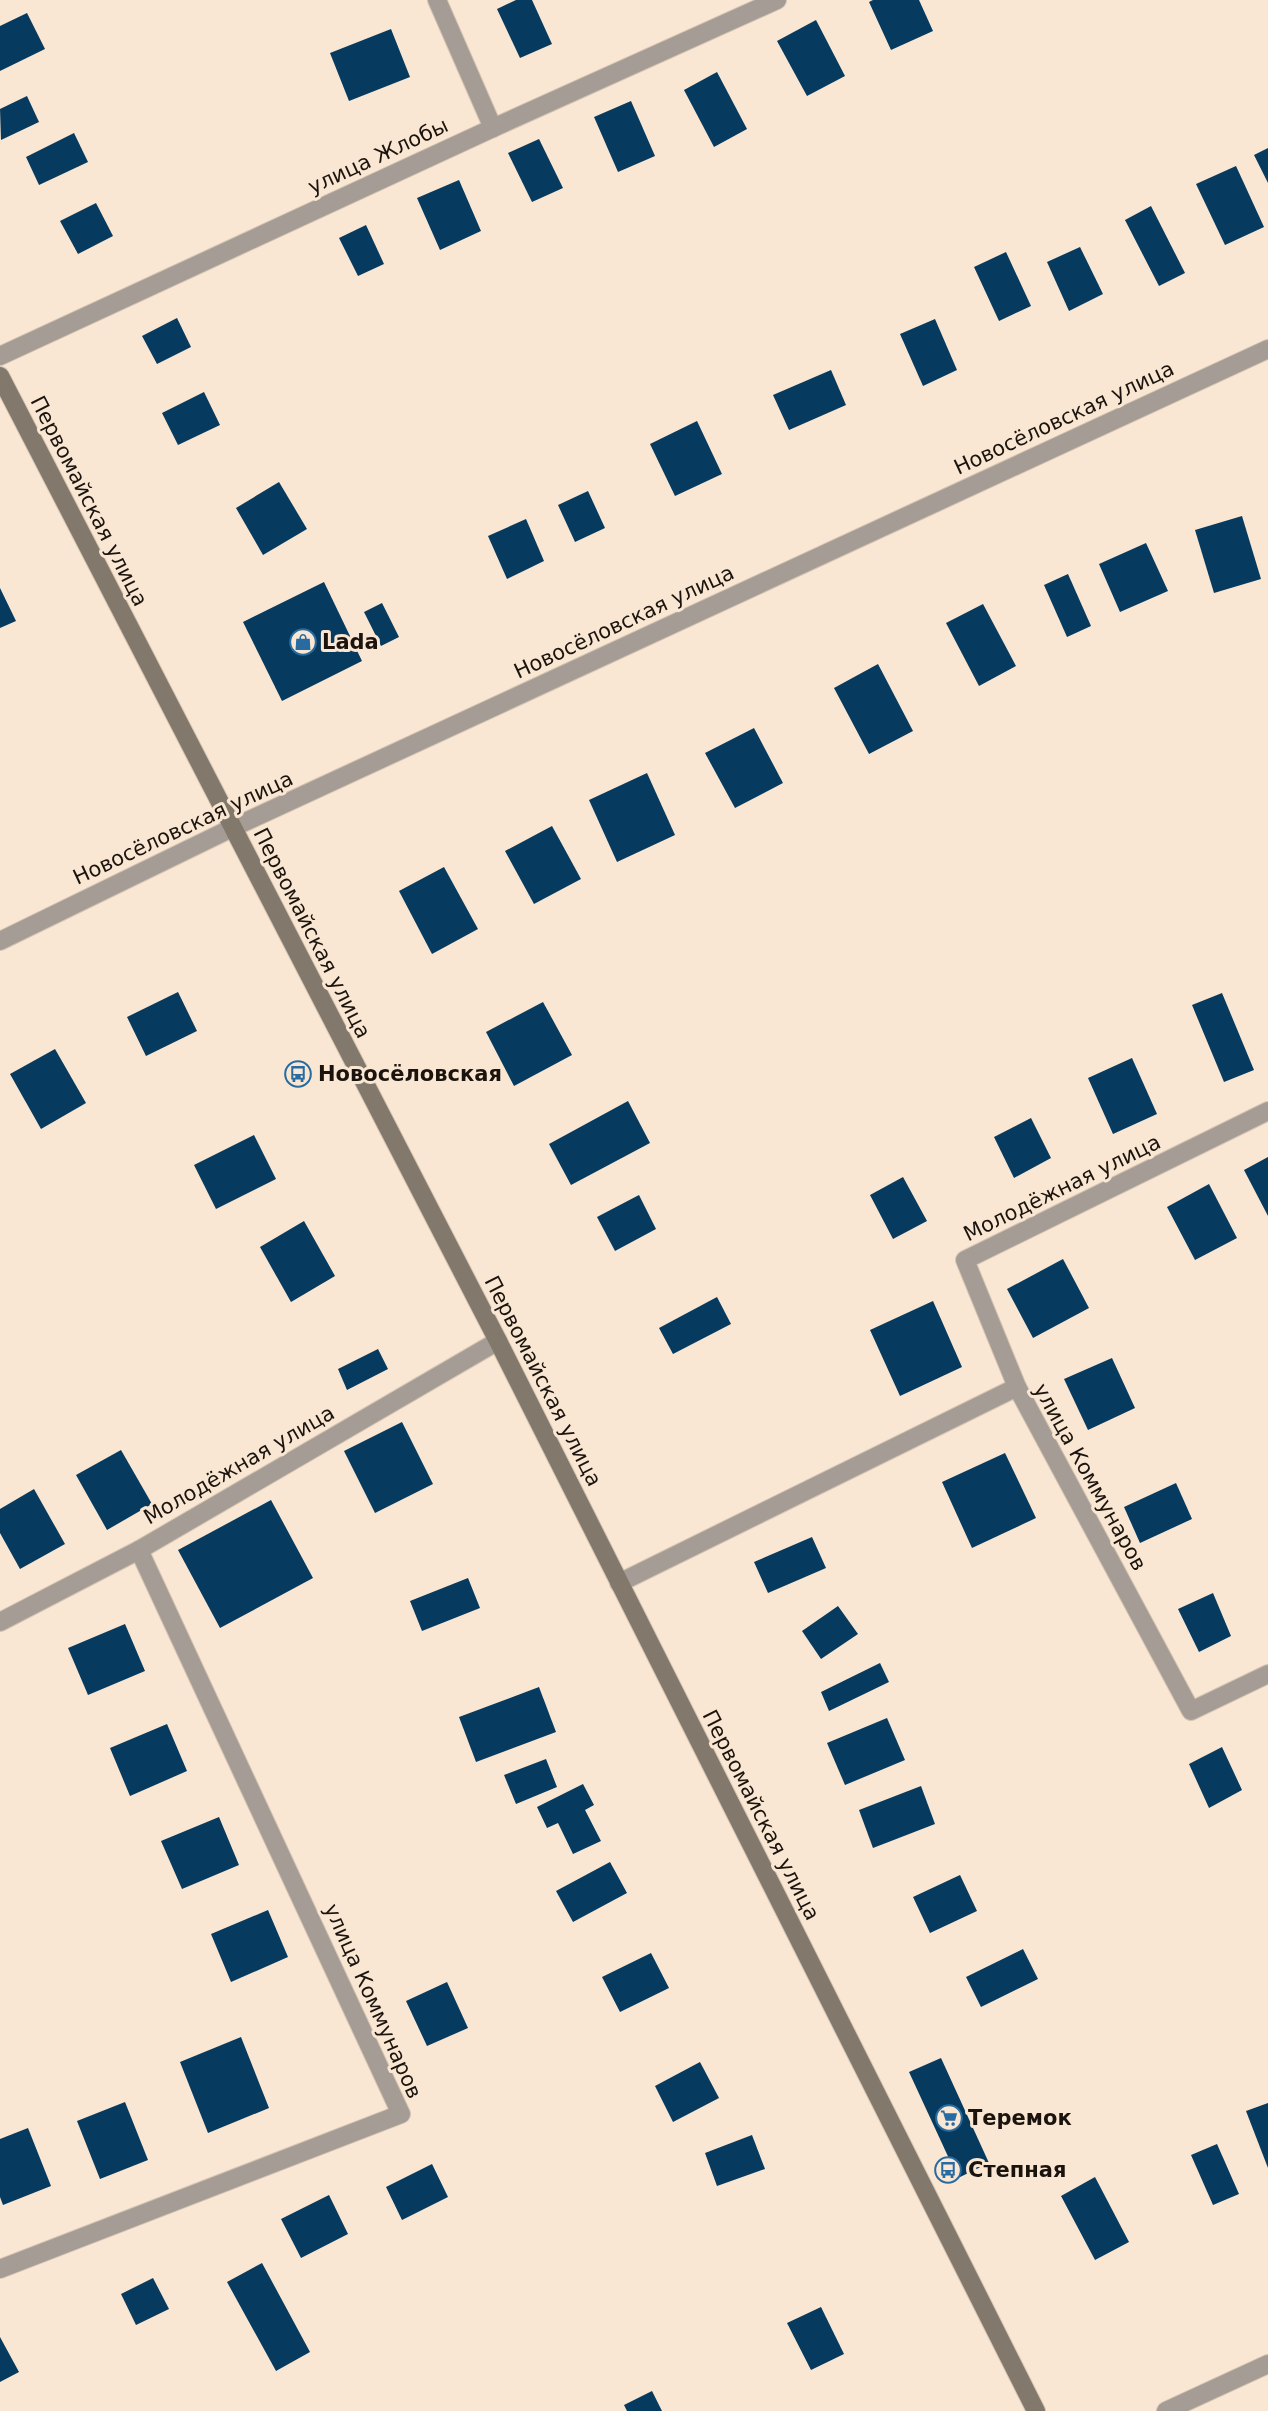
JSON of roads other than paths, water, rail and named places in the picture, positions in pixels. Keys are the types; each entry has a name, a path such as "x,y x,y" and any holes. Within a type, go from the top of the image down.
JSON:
{"main road":[{"name":"Первомайская улица","path":"0,376 498,1341 1036,2411"}],"street":[{"path":"437,0 493,128"},
{"name":"улица Жлобы","path":"0,357 493,128 777,0"},
{"name":"Новосёловская улица","path":"0,941 232,828 1268,349"},
{"name":"Молодёжная улица","path":"1017,1387 965,1260 1268,1111"},
{"name":"Молодёжная улица","path":"0,1622 139,1550 498,1341"},
{"name":"улица Коммунаров","path":"619,1583 1017,1387 1191,1711 1268,1674"},
{"name":"улица Коммунаров","path":"0,2269 401,2114 139,1550"},
{"path":"1166,2411 1268,2364"}],"place":[{"name":"Lada","path":"303,642"},
{"name":"Новосёловская","path":"298,1074"},
{"name":"Теремок","path":"949,2118"},
{"name":"Степная","path":"948,2170"}]}
